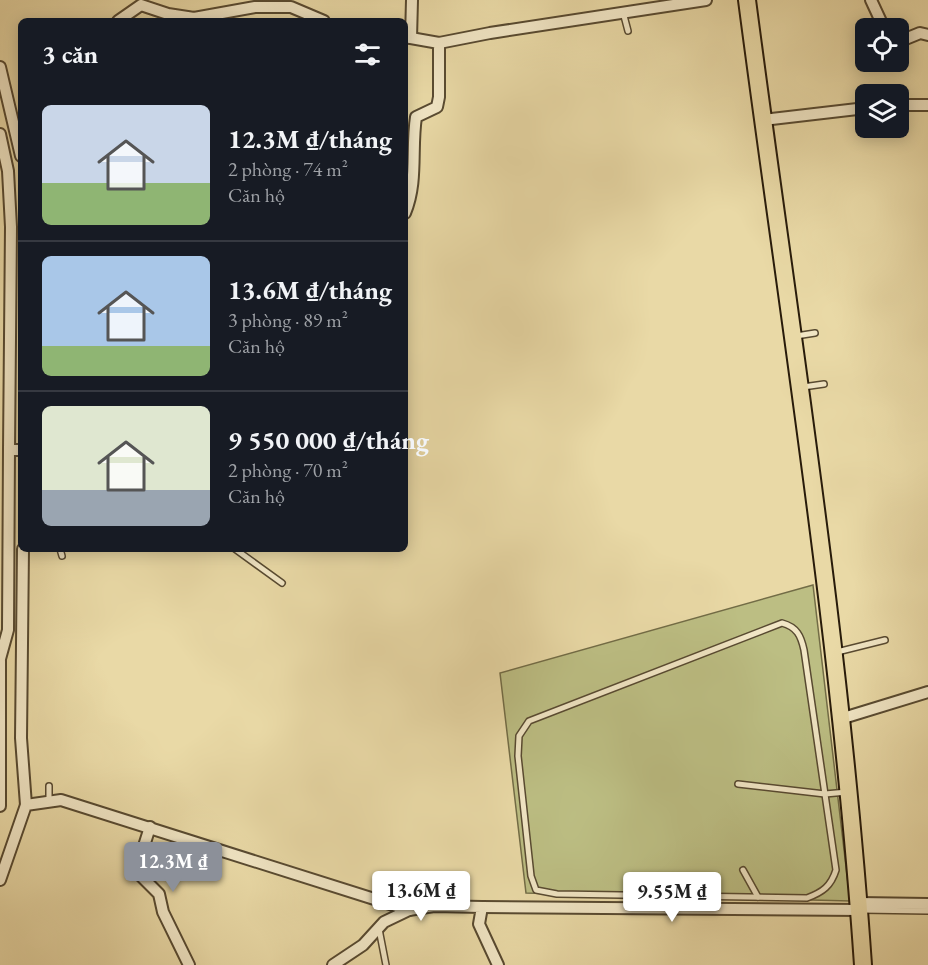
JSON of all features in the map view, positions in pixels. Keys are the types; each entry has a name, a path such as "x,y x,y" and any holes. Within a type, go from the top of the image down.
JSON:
{"main road":[{"path":"747,0 832,653 860,907 864,965"}],"street":[{"path":"412,0 408,37 439,43 706,0"},
{"path":"871,0 879,18"},
{"path":"122,18 142,2 176,18"},
{"path":"203,18 245,9 291,7 315,18"},
{"path":"245,9 246,18"},
{"path":"909,38 920,33 928,35"},
{"path":"408,206 410,202 410,117 439,104 439,43"},
{"path":"0,67 18,143"},
{"path":"909,105 928,105"},
{"path":"763,120 855,109"},
{"path":"0,134 8,177 15,264 16,450 5,471 4,632 0,660 0,806"},
{"path":"0,880 26,805 21,727 23,552"},
{"path":"840,719 928,692"},
{"path":"26,805 49,800 68,801 409,910"},
{"path":"150,827 136,871 159,894 163,912 189,965"},
{"path":"333,965 363,945 391,917 409,910 434,906 860,907 928,904"},
{"path":"482,907 479,924 498,965"}],"lane":[{"path":"623,12 628,31"},
{"path":"792,336 815,333"},
{"path":"798,388 824,384"},
{"path":"240,552 282,584"},
{"path":"782,623 791,626 802,640 825,794 836,870 832,883 820,894 807,898 557,894 536,890 531,876 518,743 522,730 529,721 782,623"},
{"path":"832,653 885,640"},
{"path":"738,784 825,794 848,792"},
{"path":"49,800 50,786"},
{"path":"195,869 196,841"},
{"path":"743,870 758,897"},
{"path":"860,907 928,911"},
{"path":"379,927 386,965"}],"green space":[{"path":"813,585 850,901 526,893 500,673"}]}
